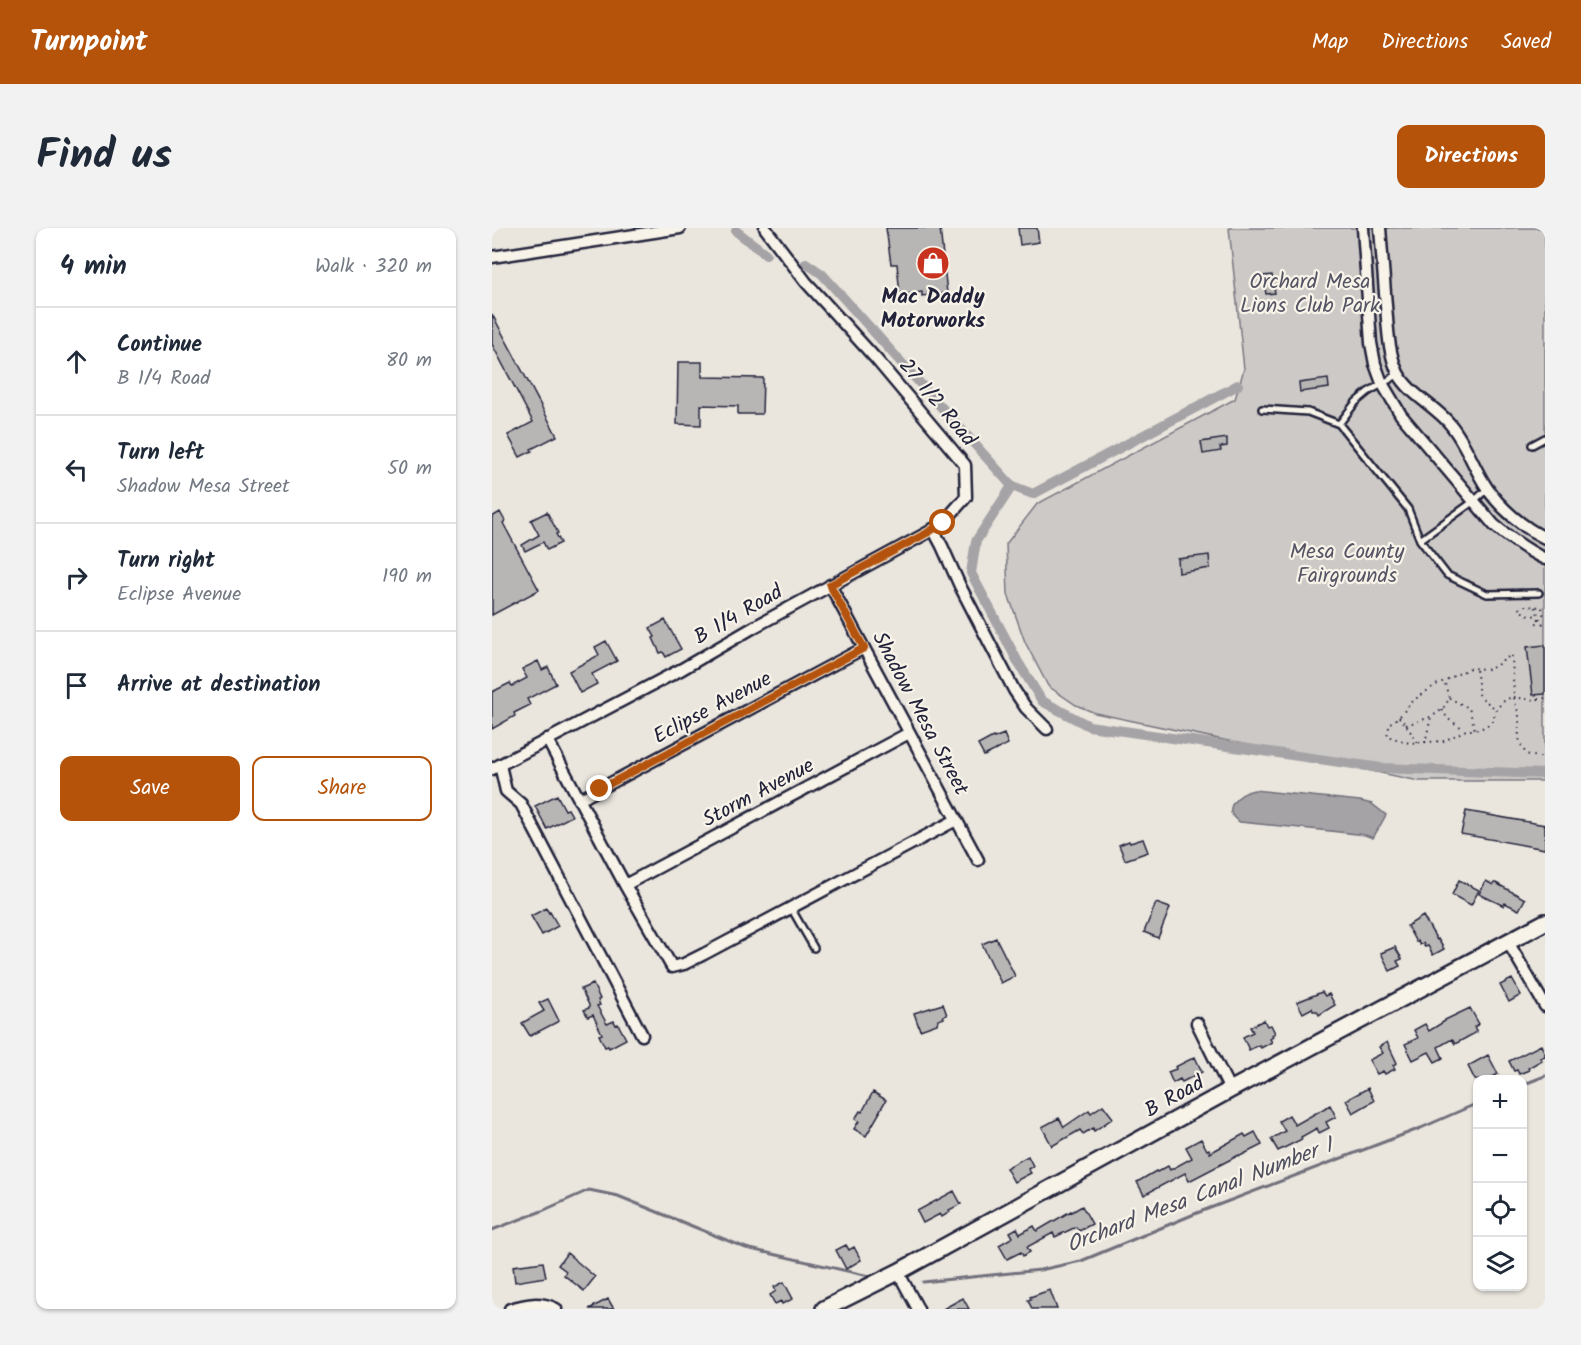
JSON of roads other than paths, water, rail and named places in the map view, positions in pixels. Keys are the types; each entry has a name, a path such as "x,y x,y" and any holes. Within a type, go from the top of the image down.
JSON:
{"street":[{"path":"492,258 641,231 680,228"},
{"name":"27 1/2 Road","path":"765,228 806,282 876,359 966,465"},
{"path":"1363,228 1371,343 1382,383 1401,415 1494,525 1510,539 1545,558"},
{"path":"1380,228 1390,348 1399,374 1410,388 1450,424 1487,489 1514,519 1545,538"},
{"name":"B 1/4 Road","path":"496,767 682,669 933,530 943,523 966,497 966,465"},
{"path":"933,530 1014,690 1026,708 1047,729"},
{"name":"Shadow Mesa Street","path":"830,585 978,860"},
{"name":"Eclipse Avenue","path":"579,800 864,648"},
{"name":"Storm Avenue","path":"625,885 909,733"},
{"path":"547,740 672,968 694,959 956,820"},
{"path":"496,767 506,791 521,804 642,1035"},
{"name":"B Road","path":"824,1309 898,1272 1230,1090 1545,922"},
{"path":"1508,942 1545,1006"},
{"path":"1197,1023 1230,1090"},
{"path":"898,1272 918,1309"},
{"path":"510,1309 526,1304 542,1303 556,1309"}],"lane":[{"path":"1339,424 1356,402 1399,374"},
{"path":"1262,409 1308,412 1339,424 1408,509 1420,540 1447,575 1487,594 1539,593"},
{"path":"1532,445 1545,438"},
{"path":"1420,540 1487,489"},
{"path":"791,908 814,948"}],"waterway":[{"path":"736,231 766,254"},
{"path":"806,263 822,274 1012,486 1033,494 1238,385"},
{"path":"1012,486 976,541 971,573 1018,662 1042,701 1089,726 1381,768 1545,774"},
{"name":"Orchard Mesa Canal Number 1","path":"1527,1083 1545,1076"},
{"name":"Orchard Mesa Canal Number 1","path":"923,1282 1040,1270 1081,1261 1197,1213 1421,1128 1473,1105"},
{"name":"Orchard Mesa Canal Number 1","path":"492,1230 589,1190 618,1196 746,1248 869,1276"}],"place":[{"name":"Mac Daddy Motorworks","path":"933,263"}],"park label":[{"name":"Orchard Mesa Lions Club Park","path":"1310,293"},
{"name":"Mesa County Fairgrounds","path":"1347,563"}]}
